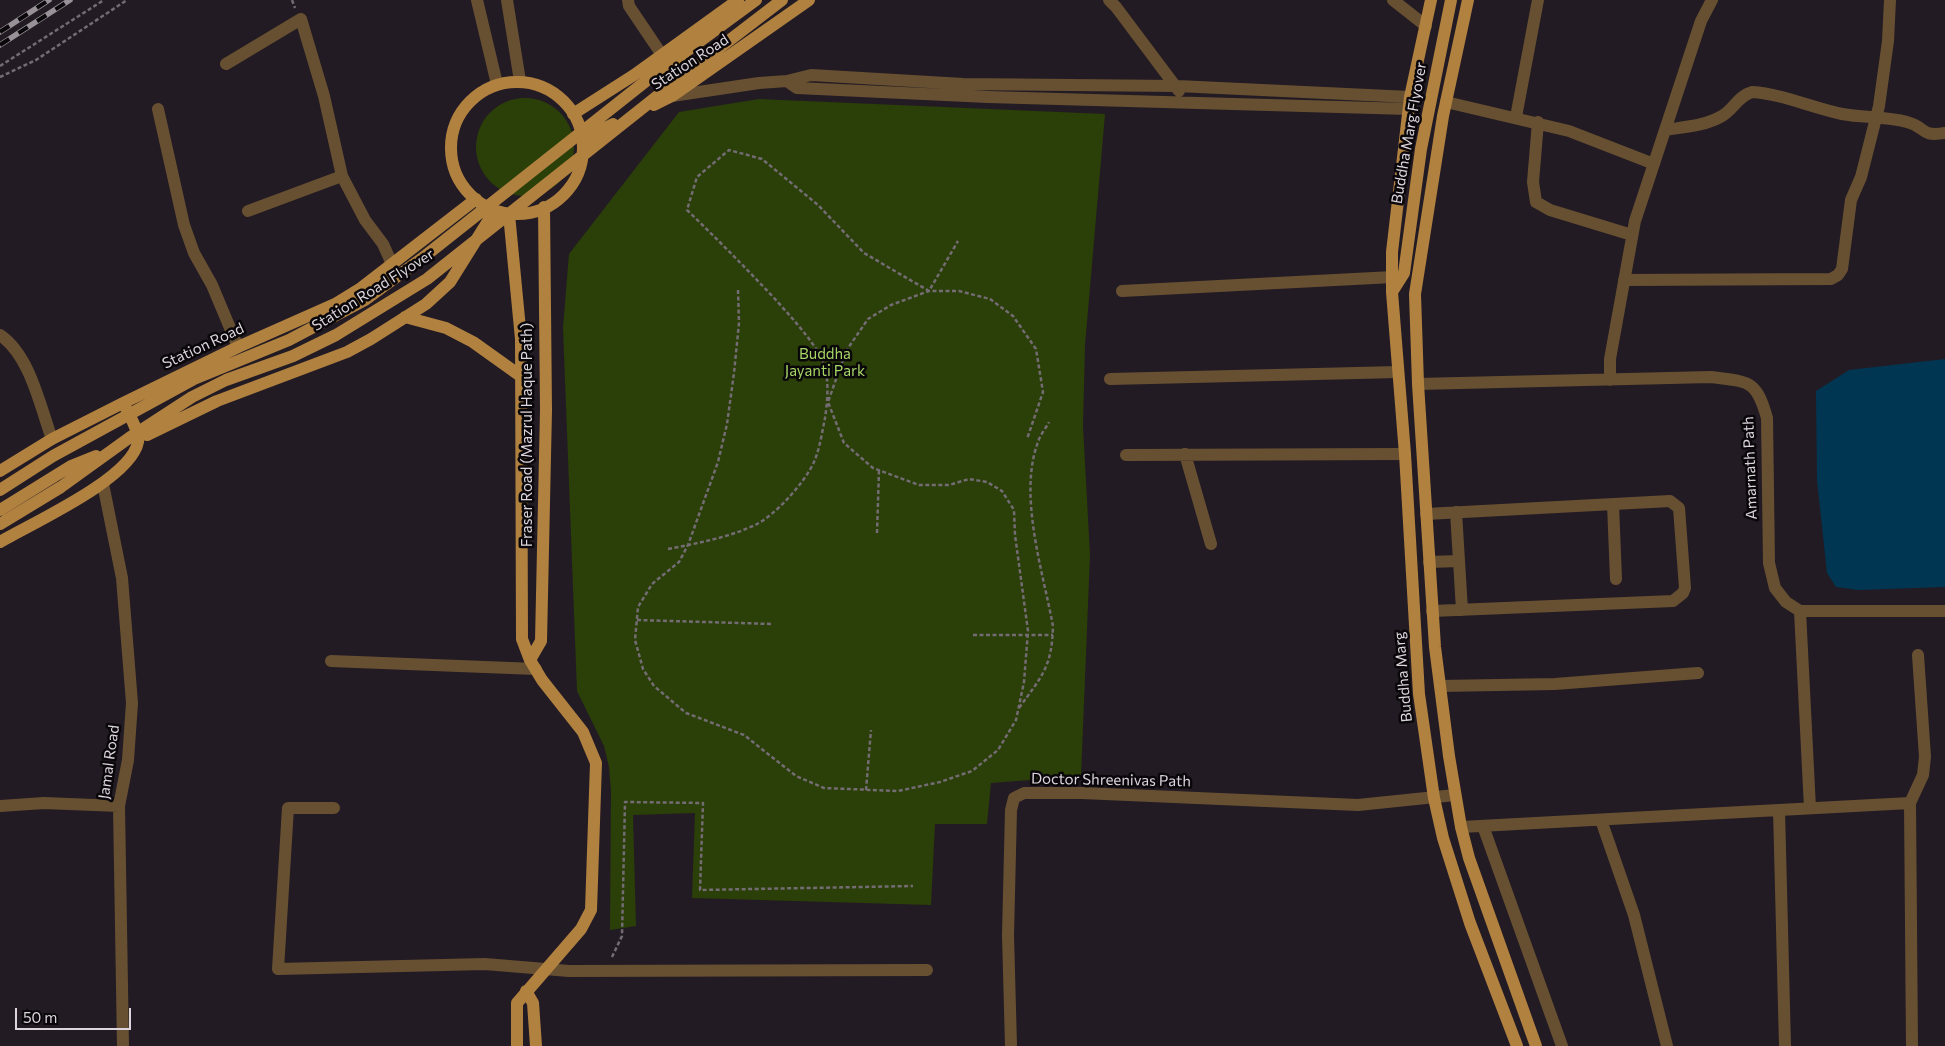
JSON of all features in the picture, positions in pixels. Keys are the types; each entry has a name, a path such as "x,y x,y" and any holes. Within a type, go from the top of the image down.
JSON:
{"main road":[{"path":"573,114 662,55 738,0"},
{"name":"Station Road Flyover","path":"0,490 53,456 194,379 289,340 372,295 425,256 646,81 756,0"},
{"name":"Station Road Flyover","path":"0,524 61,487 129,438 192,397 226,380 293,356 336,335 427,279 678,78 782,0"},
{"name":"Station Road","path":"582,139 672,96 809,0"},
{"path":"1415,294 1398,275 1392,252 1409,103 1431,0"},
{"name":"Buddha Marg Flyover","path":"1398,275 1406,257 1421,149 1451,0"},
{"path":"1468,0 1432,179 1415,294 1418,384 1432,611 1440,686 1461,827 1469,858 1536,1046"},
{"path":"520,82 542,86 561,98 573,114 582,139 583,154 576,176 563,194 544,207 528,213 509,214 495,210 476,199 460,182 451,157 452,134 460,113 475,96 497,84 520,82"},
{"name":"Station Road","path":"0,471 52,439 123,403 238,347 335,304 392,264 476,199"},
{"name":"Fraser Road (Mazrul Haque Path)","path":"533,664 540,641 546,410 544,207"},
{"path":"0,510 71,466 138,440 182,416 217,401 347,352 371,339 426,304 450,282 495,210"},
{"name":"Fraser Road (Mazrul Haque Path)","path":"509,214 522,339 522,640 533,664 583,732 596,762 591,910 581,929 517,1003 517,1046"},
{"name":"Buddha Marg","path":"1398,275 1392,292 1405,454 1418,694 1434,798 1442,838 1470,923 1517,1046"},
{"path":"404,317 446,328 473,342 522,378"},
{"path":"0,542 103,484 134,453 138,440 123,403"},
{"path":"526,991 533,1003 536,1046"}],"street":[{"path":"477,0 497,84"},
{"path":"507,0 520,82"},
{"path":"628,0 662,55"},
{"path":"1109,0 1177,86 1184,102"},
{"path":"1393,0 1426,26"},
{"path":"1516,117 1538,0"},
{"path":"1610,380 1610,358 1632,235 1701,21 1712,0"},
{"path":"1624,280 1831,279 1838,275 1842,269 1851,200 1861,177 1877,116 1888,41 1890,0"},
{"path":"226,64 301,20 324,96 342,176 365,220 383,244 392,264"},
{"path":"672,96 759,83 786,81 811,75 910,82 1177,86 1409,103"},
{"path":"786,81 797,88 1050,98 1184,102 1409,103"},
{"path":"1050,98 1052,85"},
{"path":"1665,130 1710,121 1722,116 1739,98 1752,92 1843,114 1877,116 1914,124 1923,133 1945,134"},
{"path":"1446,102 1538,122 1569,131 1654,164"},
{"path":"158,109 184,224 194,253 212,285 238,347"},
{"path":"1538,122 1533,182 1536,202 1550,210 1632,235"},
{"path":"248,211 342,176"},
{"path":"1122,291 1398,275"},
{"path":"0,335 14,344 22,357 52,439"},
{"path":"1110,379 1398,372"},
{"name":"Amarnath Path","path":"1418,384 1711,377 1741,381 1753,386 1762,402 1767,418 1769,563 1775,588 1786,602 1800,611"},
{"path":"1185,454 1211,544"},
{"path":"1126,455 1405,454"},
{"name":"Jamal Road","path":"103,484 122,578 132,703 128,760 120,806 123,1046"},
{"path":"1426,514 1670,501 1679,508 1685,588 1679,598 1673,601 1432,611"},
{"path":"1613,504 1616,579"},
{"path":"1456,512 1462,610"},
{"path":"1429,562 1459,560"},
{"path":"1810,808 1800,611 1945,611"},
{"path":"1912,1046 1910,803 1923,775 1925,757 1918,655"},
{"path":"331,660 533,664"},
{"path":"1440,686 1555,684 1698,673"},
{"name":"Doctor Shreenivas Path","path":"1011,1046 1008,934 1011,810 1014,798 1024,793 1082,793 1358,805 1456,795"},
{"path":"0,806 44,803 120,806"},
{"path":"1461,827 1910,803"},
{"path":"334,808 288,808 278,969 485,964 569,971 927,970"},
{"path":"1779,810 1785,1046"},
{"path":"1601,820 1644,948 1667,1046"},
{"path":"1483,826 1562,1046"}],"path":[{"path":"0,66 104,0"},
{"path":"0,77 36,60 127,0"},
{"path":"738,290 739,323 727,424 718,462 688,545 679,562 652,584 638,607 635,640 643,669 654,686 686,713 744,735 796,776 824,788 866,791 898,791 940,782 972,771 998,750 1016,720 1024,682 1028,636 1015,535 1014,510 1002,491 987,482 968,479 949,485 919,484 873,468 844,443 828,402 826,374 821,356 802,329 739,260 687,210 697,178 729,150 762,159 818,205 864,253 929,291"},
{"path":"929,291 958,241"},
{"path":"668,549 715,540 757,524 782,504 803,479 814,462 828,402 846,351 868,319 891,305 929,291 959,291 990,299 1013,316 1036,349 1043,392 1027,439"},
{"path":"1018,709 1046,670 1053,635 1053,626 1030,508 1032,471 1038,441 1049,422"},
{"path":"877,533 879,470"},
{"path":"637,620 773,624"},
{"path":"973,635 1053,635"},
{"path":"866,791 871,730"},
{"path":"612,953 622,936 625,802 703,803 700,890 913,886"}],"green space":[{"path":"525,98 544,102 560,112 570,128 574,147 570,166 560,182 544,192 525,196 506,192 490,182 480,166 476,147 480,128 490,112 506,102"},
{"name":"Buddha Jayanti Park","path":"759,99 1105,114 1085,345 1083,426 1090,555 1081,776 991,783 987,824 935,824 931,905 692,898 695,813 633,815 636,926 610,930 611,792 609,767 604,746 577,691 563,328 569,254 679,112"}],"water":[{"path":"1945,359 1945,587 1858,590 1836,587 1827,573 1817,480 1816,391 1849,370"}],"railway":[{"path":"0,32 49,0"},
{"path":"0,45 70,0"}]}
